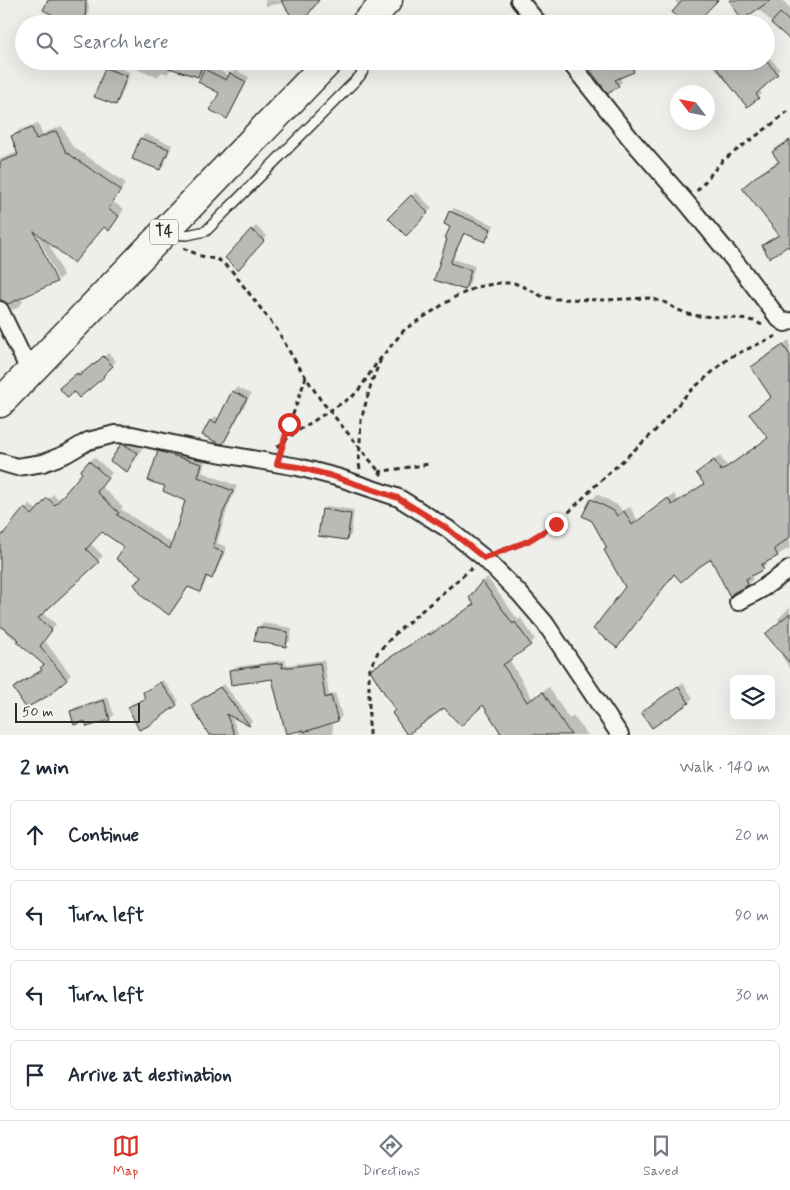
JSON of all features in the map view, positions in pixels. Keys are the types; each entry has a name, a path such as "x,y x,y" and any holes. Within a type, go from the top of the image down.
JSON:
{"highway":[{"name":"T4","path":"0,402 167,234 321,70"}],"street":[{"path":"523,2 532,15"},
{"path":"576,70 630,138 742,270 784,326"},
{"path":"0,310 30,372"},
{"path":"0,462 17,467 43,463 66,454 88,441 115,434 132,435 363,481 398,498 448,529 484,558 520,594 545,623 620,735"},
{"path":"738,602 760,590 790,569"}],"lane":[{"path":"167,234 187,235 206,231 360,76 364,70"}],"path":[{"path":"686,202 722,161 790,109"},
{"path":"167,234 180,246 201,256 219,260 232,271 278,331 320,399 380,472 398,498"},
{"path":"259,461 296,432 353,396 382,356 405,329 455,297 477,287 499,283 514,283 543,297 557,299 649,298 664,302 688,314 754,321 763,326"},
{"path":"369,735 369,670 378,652 398,630 484,558 528,541 556,524 653,433 688,393 730,357 781,334 784,326"},
{"path":"382,356 360,420 359,464 363,481 380,472 429,464"},
{"path":"277,464 290,420 306,377"}],"building":[{"path":"48,0 86,0 85,15 53,15 43,10"},
{"path":"281,0 319,0 308,15 290,15"},
{"path":"683,0 718,0 704,15 675,15 672,12"},
{"path":"729,0 771,0 749,15 739,15"},
{"path":"780,13 790,22 790,40 775,27 775,19"},
{"path":"104,70 110,70 127,76 116,105 94,97"},
{"path":"175,70 201,70 198,77"},
{"path":"204,70 206,70 226,80 230,73 246,82 227,119 210,110 219,93 198,82"},
{"path":"590,70 633,70 634,72 615,80 619,86 608,94"},
{"path":"718,70 774,70 778,74 756,94 759,98 747,107"},
{"path":"32,128 36,139 56,131 66,152 121,190 108,209 119,216 109,231 104,227 74,263 34,231 57,282 8,304 0,299 0,162 18,155 11,136"},
{"path":"140,138 169,149 160,170 132,159"},
{"path":"790,140 790,249 788,246 769,258 762,245 779,235 742,188 755,177 779,162 772,152"},
{"path":"411,195 428,213 406,236 388,218"},
{"path":"449,211 491,229 485,242 464,233 450,263 471,270 465,290 434,280 447,239 445,238 450,227 444,224"},
{"path":"251,229 264,241 238,270 225,258"},
{"path":"783,345 790,355 790,537 774,549 778,556 761,565 764,569 746,579 748,585 733,593 730,597 711,559 681,582 674,574 617,648 593,629 625,587 604,550 607,548 592,521 582,516 591,499 614,511 617,516 624,511 632,525 668,498 672,505 704,484 696,473 714,460 721,471 768,438 749,414 771,397 751,367"},
{"path":"103,356 113,366 104,377 79,398 74,392 68,398 59,388 77,373 79,376"},
{"path":"232,391 247,398 223,444 218,443 202,435 210,420 216,423"},
{"path":"121,444 138,453 127,472 110,461"},
{"path":"158,451 202,464 198,477 233,491 223,513 213,548 223,552 212,579 206,576 200,592 188,587 169,615 143,597 134,584 143,577 116,559 124,547 102,532 86,549 99,562 38,618 52,630 40,646 67,680 48,696 26,708 13,688 42,670 40,668 44,665 17,642 19,640 0,625 0,538 24,508 32,515 47,498 55,505 82,473 80,471 89,461 108,478 97,492 119,513 117,515 170,549 185,501 163,491 165,486 148,481"},
{"path":"322,509 351,514 347,540 318,536"},
{"path":"482,581 513,624 515,622 531,645 503,665 527,702 543,692 571,735 502,735 483,705 461,726 444,708 407,735 392,713 395,710 370,670 429,633 430,635 474,604 469,598"},
{"path":"790,613 790,663 765,634"},
{"path":"257,627 288,632 286,647 254,641"},
{"path":"283,663 282,668 320,663 325,698 331,696 338,721 304,732 304,730 286,734 272,679 231,685 229,670"},
{"path":"160,682 177,705 150,725 139,730 128,707 145,699 143,692"},
{"path":"678,686 689,703 652,728 641,712"},
{"path":"220,687 250,726 226,714 235,735 209,735 191,705"},
{"path":"104,700 110,720 87,727 85,721 74,725 70,711"}],"route":[{"path":"289,424 277,464 298,467 332,476 398,498 448,529 484,558 528,541 556,524"}]}
